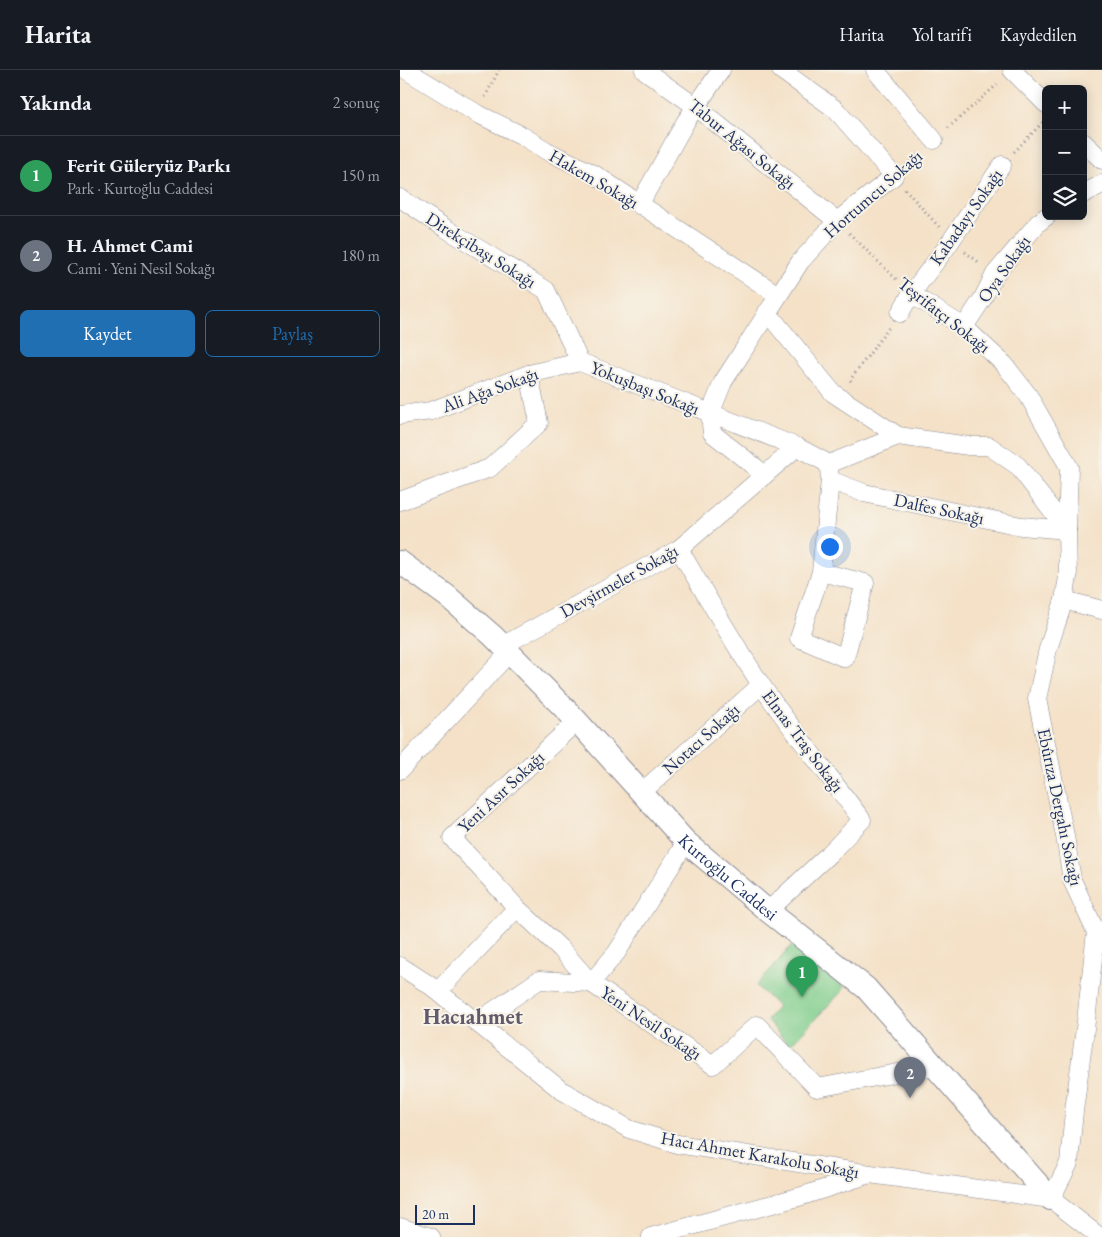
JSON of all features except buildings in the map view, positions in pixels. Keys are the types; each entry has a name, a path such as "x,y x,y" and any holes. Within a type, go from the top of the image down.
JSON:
{"street":[{"name":"Hakem Sokağı","path":"406,70 476,113 521,135 547,152 594,174 639,205 685,232 778,295"},
{"name":"Tabur Ağası Sokağı","path":"644,70 695,106 837,221"},
{"path":"639,205 695,106 721,70"},
{"path":"781,70 835,108 894,176"},
{"path":"875,70 934,140"},
{"path":"1012,70 1042,100"},
{"path":"1087,146 1102,160"},
{"name":"Kabadayı Sokağı","path":"900,313 1002,165"},
{"name":"Hortumcu Sokağı","path":"710,414 723,382 800,262 837,221 894,176"},
{"path":"1087,192 1102,184"},
{"name":"Direkçibaşı Sokağı","path":"400,198 546,290 580,362"},
{"name":"Oya Sokağı","path":"964,326 983,298 996,274 1038,222 1042,220"},
{"name":"Teşrifatçı Sokağı","path":"912,294 964,326 1004,364 1028,396 1069,467 1067,530"},
{"path":"767,312 834,393 898,436 969,446 989,446 1018,466 1067,530"},
{"name":"Ali Ağa Sokağı","path":"400,415 431,411 529,374 580,362"},
{"name":"Yokuşbaşı Sokağı","path":"580,362 797,447 829,472"},
{"path":"400,501 490,468 538,423 529,374"},
{"name":"Yokuşbaşı Sokağı","path":"710,414 712,433 764,475"},
{"path":"821,572 865,583 845,658 799,638 821,572 829,472 898,436"},
{"name":"Devşirmeler Sokağı","path":"400,770 506,649 679,549 797,447"},
{"name":"Dalfes Sokağı","path":"829,472 873,495 1021,526 1067,530"},
{"name":"Ebûrıza Dergahı Sokağı","path":"1051,1199 1069,1163 1096,932 1072,880 1066,836 1037,699 1048,649 1064,600 1068,577 1067,530"},
{"name":"Elmas Traş Sokağı","path":"679,549 762,685 805,747 862,820 768,911"},
{"name":"Kurtoğlu Caddesi","path":"400,562 447,596 506,649 576,721 686,842 768,911 866,988 1051,1199"},
{"path":"1064,600 1102,610"},
{"name":"Notacı Sokağı","path":"642,792 762,685"},
{"name":"Yeni Asır Sokağı","path":"576,721 452,838 516,908 561,949 591,983"},
{"path":"477,1022 539,980 591,983 617,952 686,842"},
{"path":"438,991 516,908"},
{"name":"Hacı Ahmet Karakolu Sokağı","path":"400,966 438,991 561,1090 629,1129 677,1144 870,1174 1051,1199"},
{"name":"Yeni Nesil Sokağı","path":"591,983 713,1065 757,1025 817,1088 935,1066"},
{"path":"651,1237 802,1196 870,1174"},
{"path":"1051,1199 1091,1234"},
{"path":"400,1227 432,1237"}],"path":[{"path":"476,113 500,70"},
{"name":"Hortumcu Sokağı","path":"894,176 1012,70"},
{"name":"Kabadayı Sokağı","path":"1002,165 1042,122"},
{"name":"Teşrifatçı Sokağı","path":"837,221 912,294"},
{"path":"857,386 850,380 900,313"}],"green space":[{"path":"794,943 845,988 789,1046 767,1020 778,1006 756,986"}],"place":[{"name":"Ferit Güleryüz Parkı","path":"802,997"},
{"name":"H. Ahmet Cami","path":"910,1098"}],"district":[{"name":"Hacıahmet","path":"473,1016"}]}
